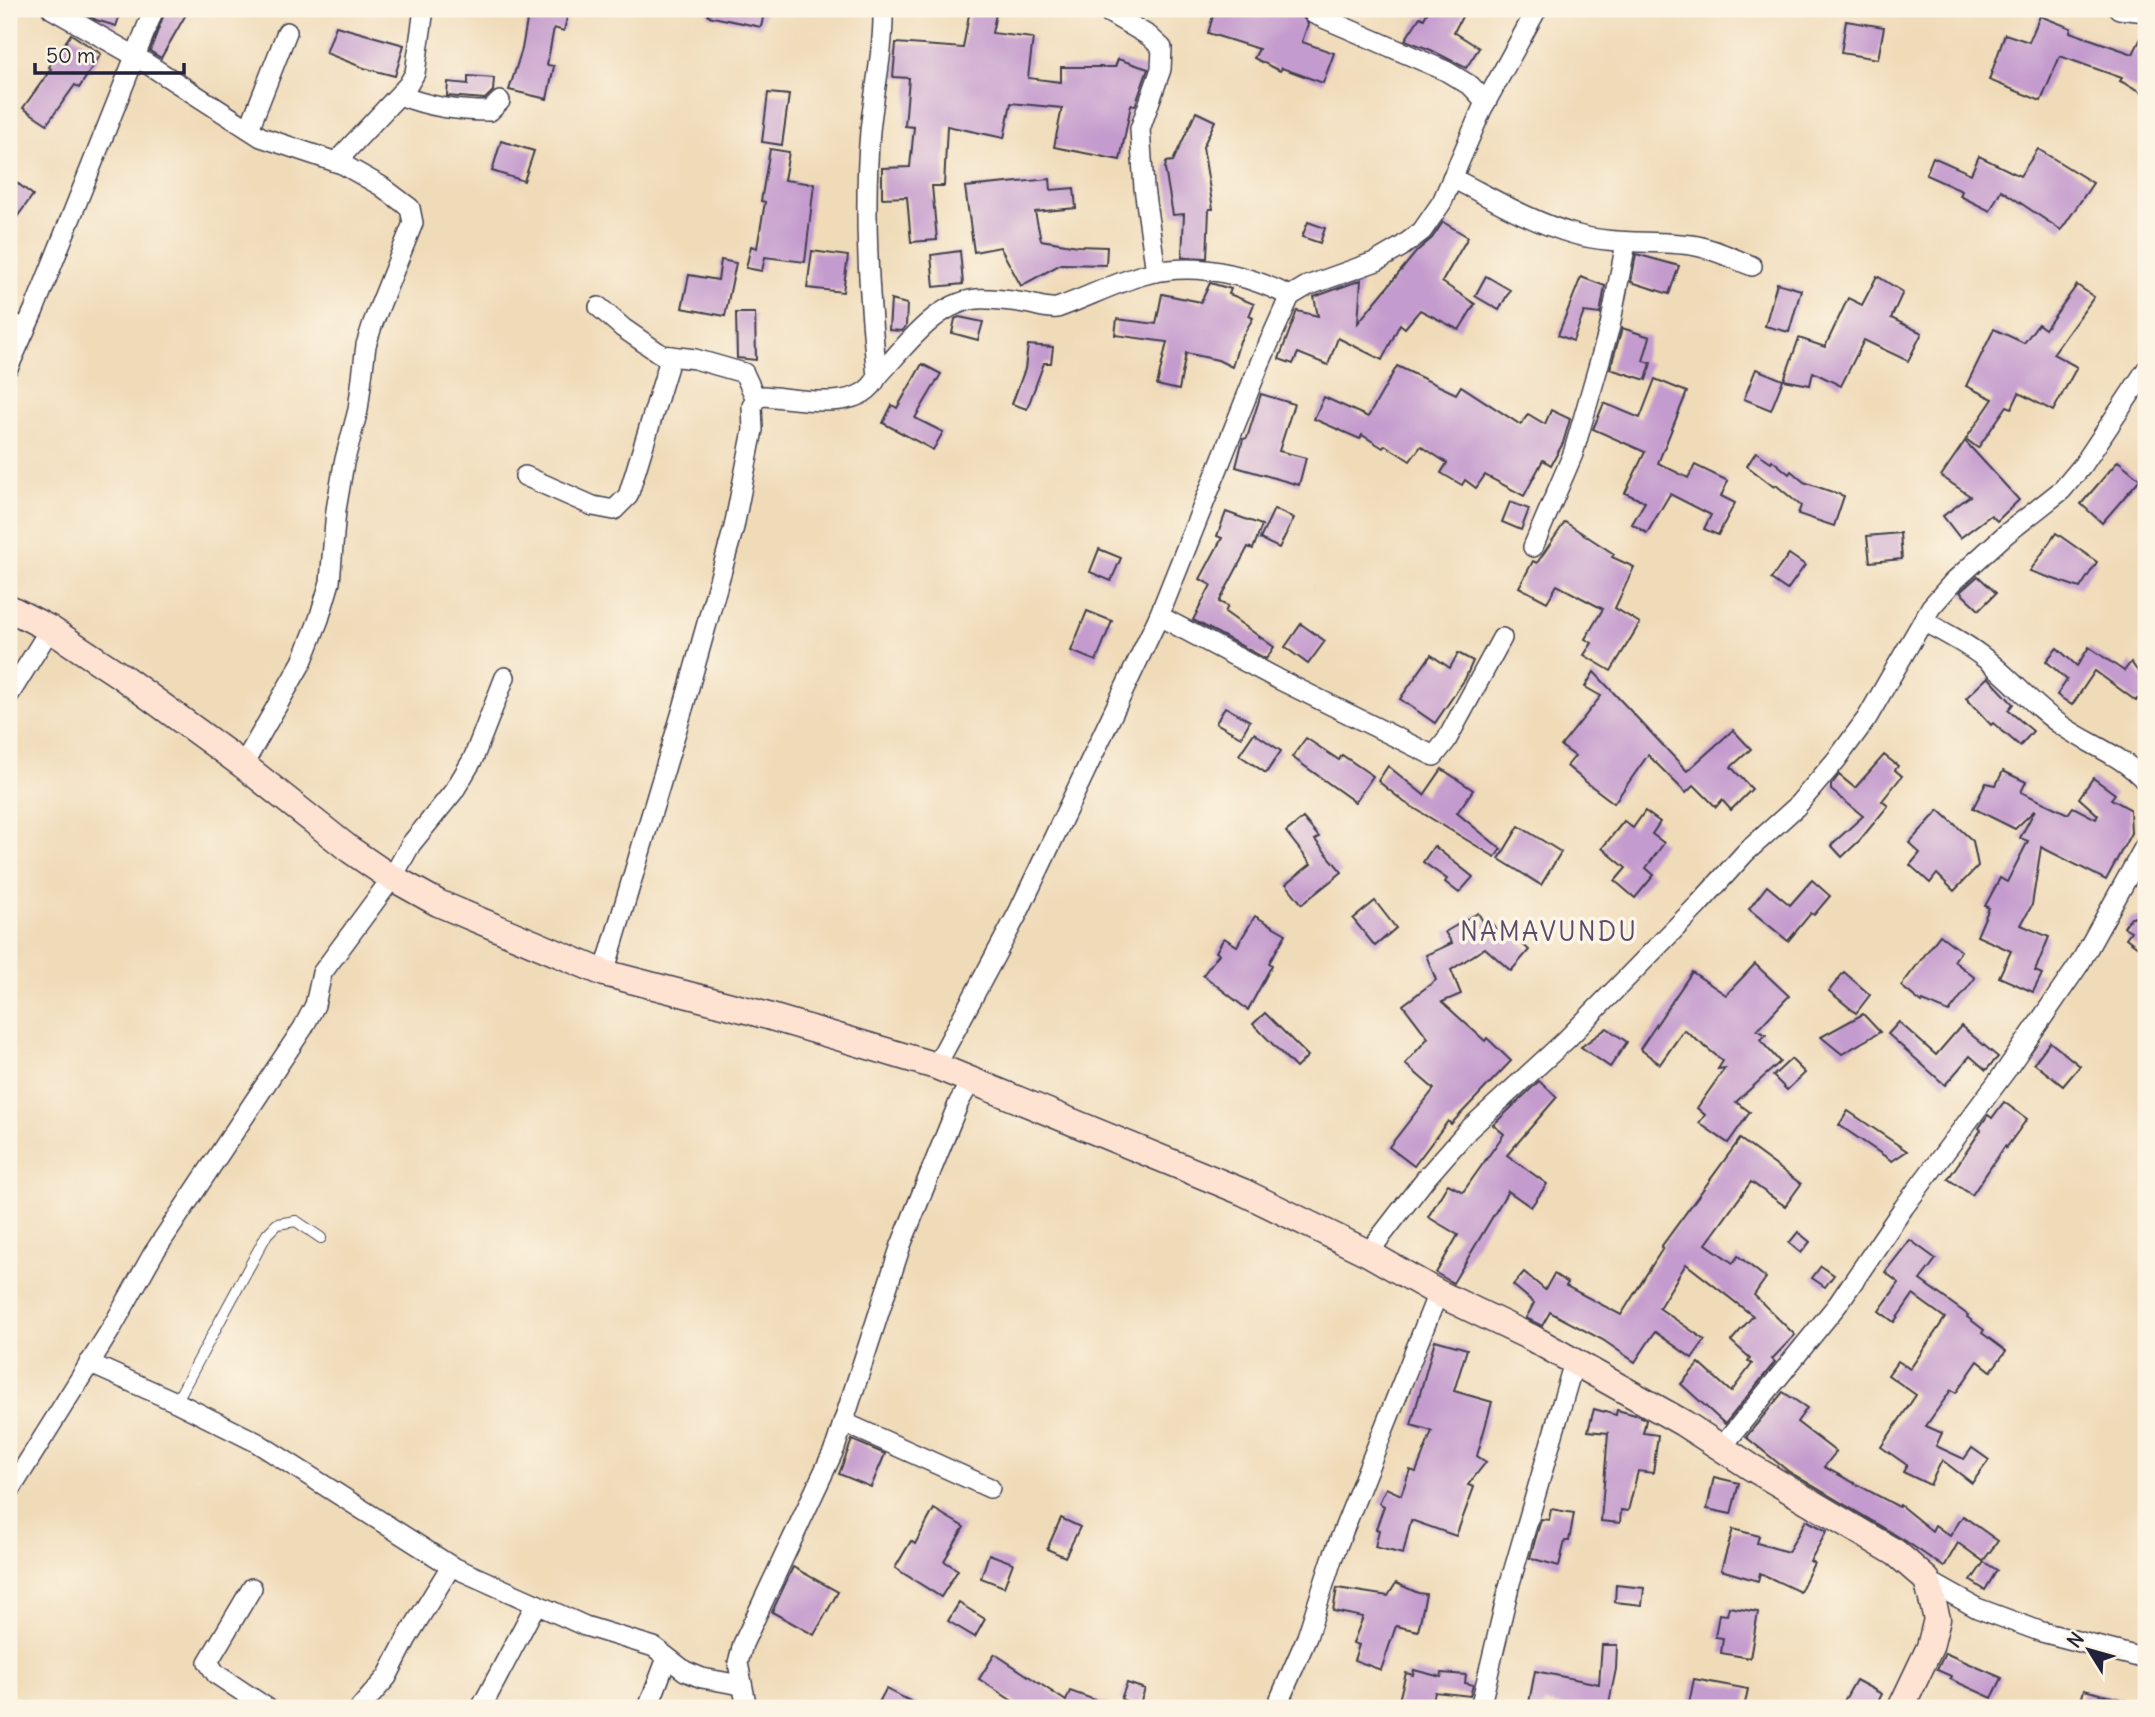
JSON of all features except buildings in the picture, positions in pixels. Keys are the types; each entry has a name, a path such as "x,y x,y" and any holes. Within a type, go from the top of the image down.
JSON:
{"street":[{"path":"52,9 135,56 261,136 335,162 381,186 410,208 413,223 366,345 358,410 338,498 330,582 320,619 302,662 243,765"},
{"path":"9,366 17,326 109,124 154,9"},
{"path":"335,162 399,95 415,73 424,9"},
{"path":"877,377 871,312 868,177 870,131 884,36 883,9"},
{"path":"1103,9 1149,36 1161,48 1161,69 1140,129 1144,188 1156,272"},
{"path":"936,1066 1018,913 1159,616 1260,363 1290,296 1307,286 1377,261 1402,247 1422,231 1442,202 1486,102 1537,9"},
{"path":"2119,9 2146,12"},
{"path":"1314,14 1446,72 1471,86 1486,102"},
{"path":"249,129 287,32"},
{"path":"399,95 421,104 455,111 490,111 500,101"},
{"path":"1452,178 1525,216 1574,234 1626,243 1689,245 1705,248 1752,266"},
{"path":"1533,547 1573,454 1610,326 1626,243"},
{"path":"604,973 734,527 753,430 752,405 756,399 763,396 843,401 860,396 874,385 877,377 931,321 947,309 971,298 1057,308 1156,272 1178,269 1208,270 1259,281 1290,296"},
{"path":"599,307 662,355 695,359 744,373 756,399"},
{"path":"525,476 593,506 614,510 628,495 671,356"},
{"path":"1368,1253 1426,1178 1468,1130 1566,1040 1745,853 1796,807 1837,759 1867,718 1931,607 1953,582 2006,534 2062,490 2083,465 2146,370"},
{"path":"9,608 50,629 121,676 243,765 349,849 392,878 438,903 604,973 754,1012 936,1066 1242,1192 1368,1253 1438,1293 1532,1338 1683,1423 1896,1553 1927,1580 1976,1608 2042,1632 2146,1659"},
{"path":"1159,616 1278,679 1434,756 1446,741 1502,638"},
{"path":"1923,621 1984,657 2043,712 2135,769 2146,782"},
{"path":"9,695 50,629"},
{"path":"9,1492 111,1329 153,1254 303,1028 315,1005 322,973 392,878 411,844 454,791 473,760 505,677"},
{"path":"1721,1448 1838,1304 1904,1207 2007,1069 2080,963 2146,844"},
{"path":"747,1708 738,1663 743,1644 835,1448 901,1245 959,1102 971,1081"},
{"path":"1276,1708 1307,1637 1332,1559 1438,1293"},
{"path":"1480,1708 1510,1583 1574,1362"},
{"path":"89,1363 256,1442 452,1566 585,1626 654,1647 685,1671 702,1678 741,1685"},
{"path":"844,1422 990,1488"},
{"path":"360,1708 387,1677 407,1638 452,1566"},
{"path":"1901,1708 1930,1647 1937,1619 1927,1580"},
{"path":"252,1588 208,1662 216,1674 267,1708"},
{"path":"481,1708 536,1604"},
{"path":"648,1708 667,1658"}],"lane":[{"path":"176,1402 267,1234 277,1224 296,1221 321,1238"}],"district":[{"name":"NAMAVUNDU","path":"1549,931"}]}
